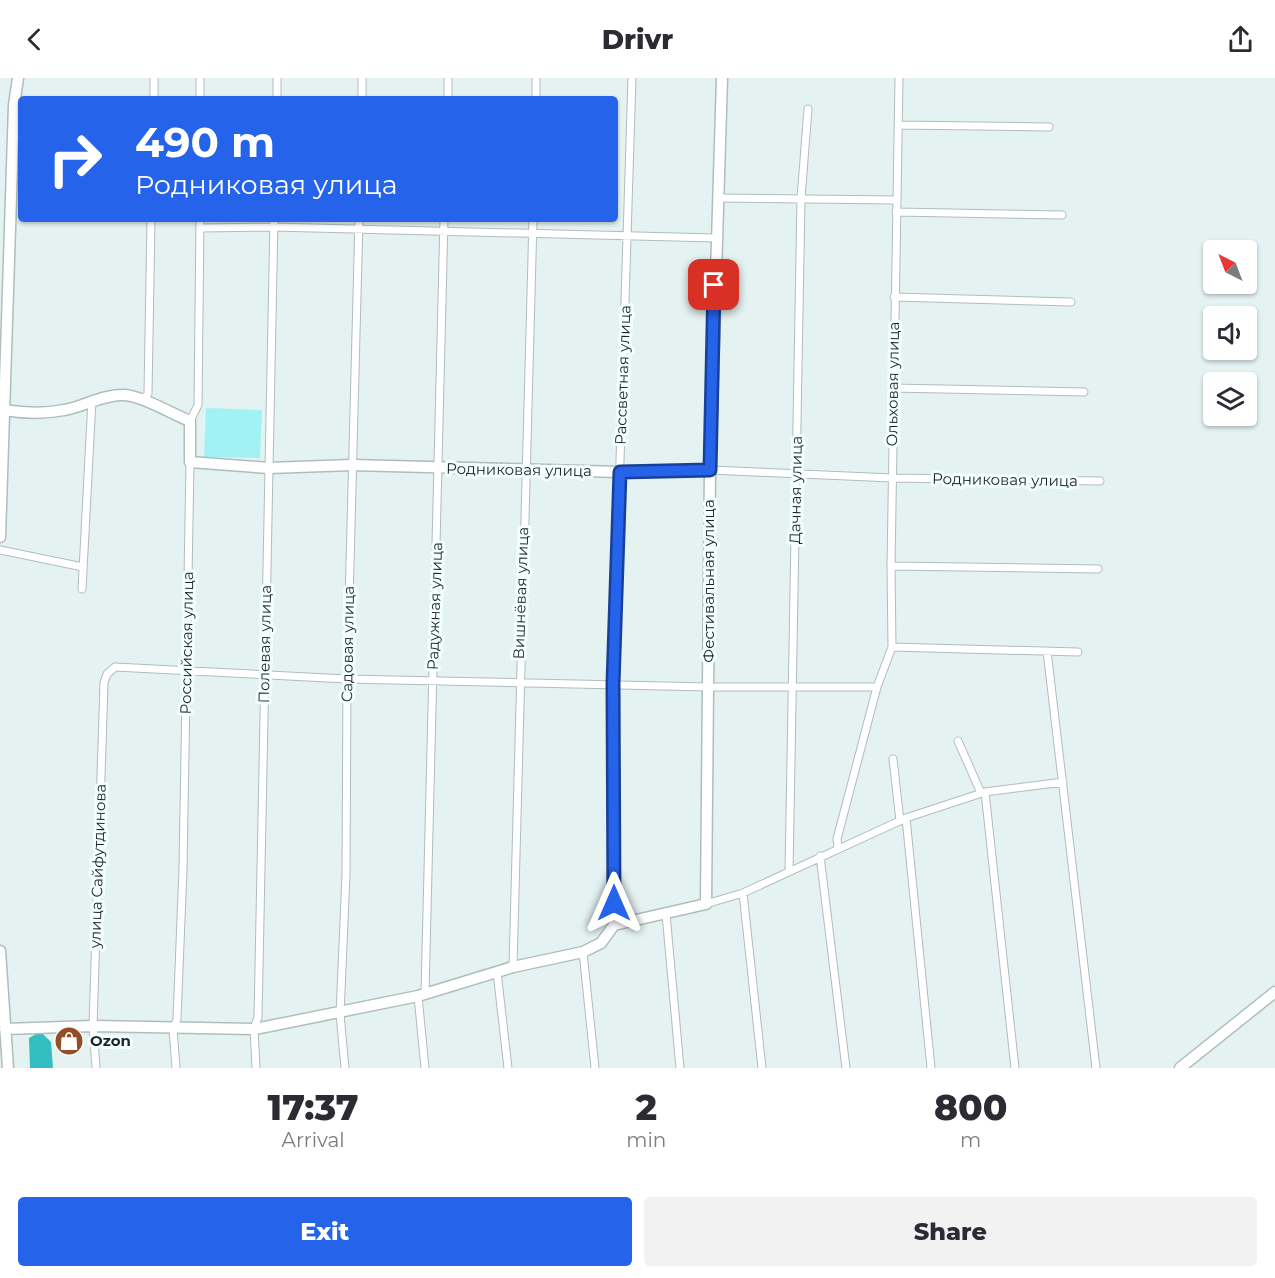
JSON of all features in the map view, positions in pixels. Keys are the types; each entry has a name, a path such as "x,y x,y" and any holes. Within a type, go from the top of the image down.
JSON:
{"street":[{"path":"0,537 4,410 3,287 14,105 18,78"},
{"path":"153,96 154,78"},
{"path":"200,78 200,96"},
{"path":"277,78 277,96"},
{"path":"362,78 362,96"},
{"path":"448,78 448,96"},
{"path":"536,78 536,96"},
{"name":"Рассветная улица","path":"614,925 613,684 632,78"},
{"name":"Фестивальная улица","path":"706,904 710,470 715,238 722,78"},
{"name":"Ольховая улица","path":"838,848 837,839 877,687 892,647 894,297 900,78"},
{"name":"Дачная улица","path":"789,872 801,198 808,109"},
{"path":"899,125 1049,127"},
{"path":"717,198 897,200"},
{"path":"896,212 1062,215"},
{"path":"143,399 148,394 151,222"},
{"name":"Российская улица","path":"176,1068 174,1029 177,1019 183,869 190,421 198,405 200,222"},
{"name":"Садовая улица","path":"345,1068 340,1014 346,875 347,679 359,222"},
{"name":"Радужная улица","path":"425,1068 422,995 433,680 444,222"},
{"name":"Вишнёвая улица","path":"513,967 533,222"},
{"path":"200,228 274,223 444,232 715,238"},
{"name":"Полевая улица","path":"256,1068 254,1029 258,1017 274,223"},
{"path":"894,297 1071,302"},
{"path":"893,388 1084,392"},
{"path":"4,410 23,413 65,410 92,400 122,395 143,399 190,421"},
{"path":"82,589 92,400"},
{"name":"Родниковая улица","path":"190,462 269,468 352,465 620,472 710,470 892,478 1100,481"},
{"path":"0,550 83,567"},
{"path":"891,566 1098,569"},
{"path":"892,647 1078,652"},
{"path":"1047,651 1096,1068"},
{"name":"улица Сайфутдинова","path":"96,1068 93,1026 104,683 107,674 115,668 186,672"},
{"path":"186,672 347,679 709,687 877,687"},
{"path":"958,741 983,793 1015,1068"},
{"path":"893,759 903,820 931,1068"},
{"path":"3,1032 93,1026 254,1029 340,1014 422,995 513,967 583,952 600,943 614,925 666,914 743,893 903,820 983,793 1063,782"},
{"path":"820,856 846,1068"},
{"path":"743,893 762,1068"},
{"path":"666,914 680,1068"},
{"path":"0,951 3,1032 8,1068"},
{"path":"583,952 595,1068"},
{"path":"497,972 508,1068"},
{"path":"1180,1068 1275,992"}],"shaded area":[{"path":"206,408 262,410 260,458 204,457"},
{"path":"36,1034 43,1034 51,1042 53,1068 30,1068 29,1038"}],"place":[{"name":"Ozon","path":"69,1041"}],"route":[{"path":"614,903 613,684 620,472 710,470 714,285"}]}
